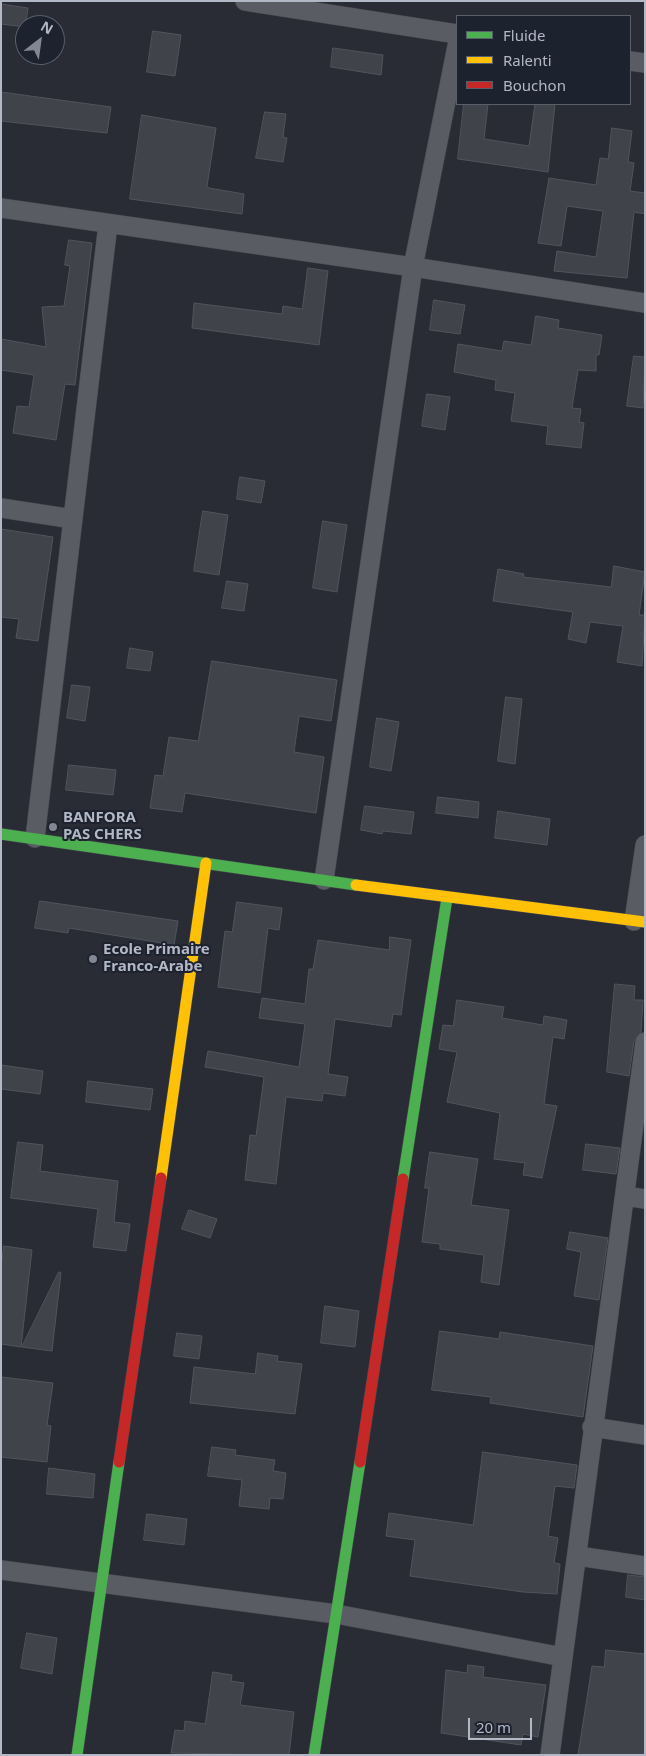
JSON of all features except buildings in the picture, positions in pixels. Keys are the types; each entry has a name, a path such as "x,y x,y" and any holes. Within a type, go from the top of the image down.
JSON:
{"street":[{"path":"245,1 456,34"},
{"path":"324,880 413,267 456,51"},
{"path":"631,61 645,64"},
{"path":"1,208 413,267 645,304"},
{"path":"35,838 108,224"},
{"path":"1,508 72,519"},
{"path":"1,834 447,898 640,922 645,845"},
{"path":"77,1755 206,863"},
{"path":"314,1755 447,898"},
{"path":"550,1755 562,1657 578,1556 592,1427 645,1042"},
{"path":"625,1196 645,1198"},
{"path":"592,1427 645,1435"},
{"path":"578,1556 645,1566"},
{"path":"1,1570 336,1614 562,1657"}],"traffic: fast":[{"path":"1,834 356,885"},
{"path":"403,1179 447,898"},
{"path":"77,1755 119,1462"},
{"path":"314,1755 360,1462"}],"traffic: slow":[{"path":"161,1178 206,863"},
{"path":"356,885 645,922"}],"traffic: jam":[{"path":"119,1462 161,1178"},
{"path":"360,1462 403,1179"}],"place":[{"name":"BANFORA PAS CHERS","path":"53,827"},
{"name":"Ecole Primaire Franco-Arabe","path":"93,959"}]}
